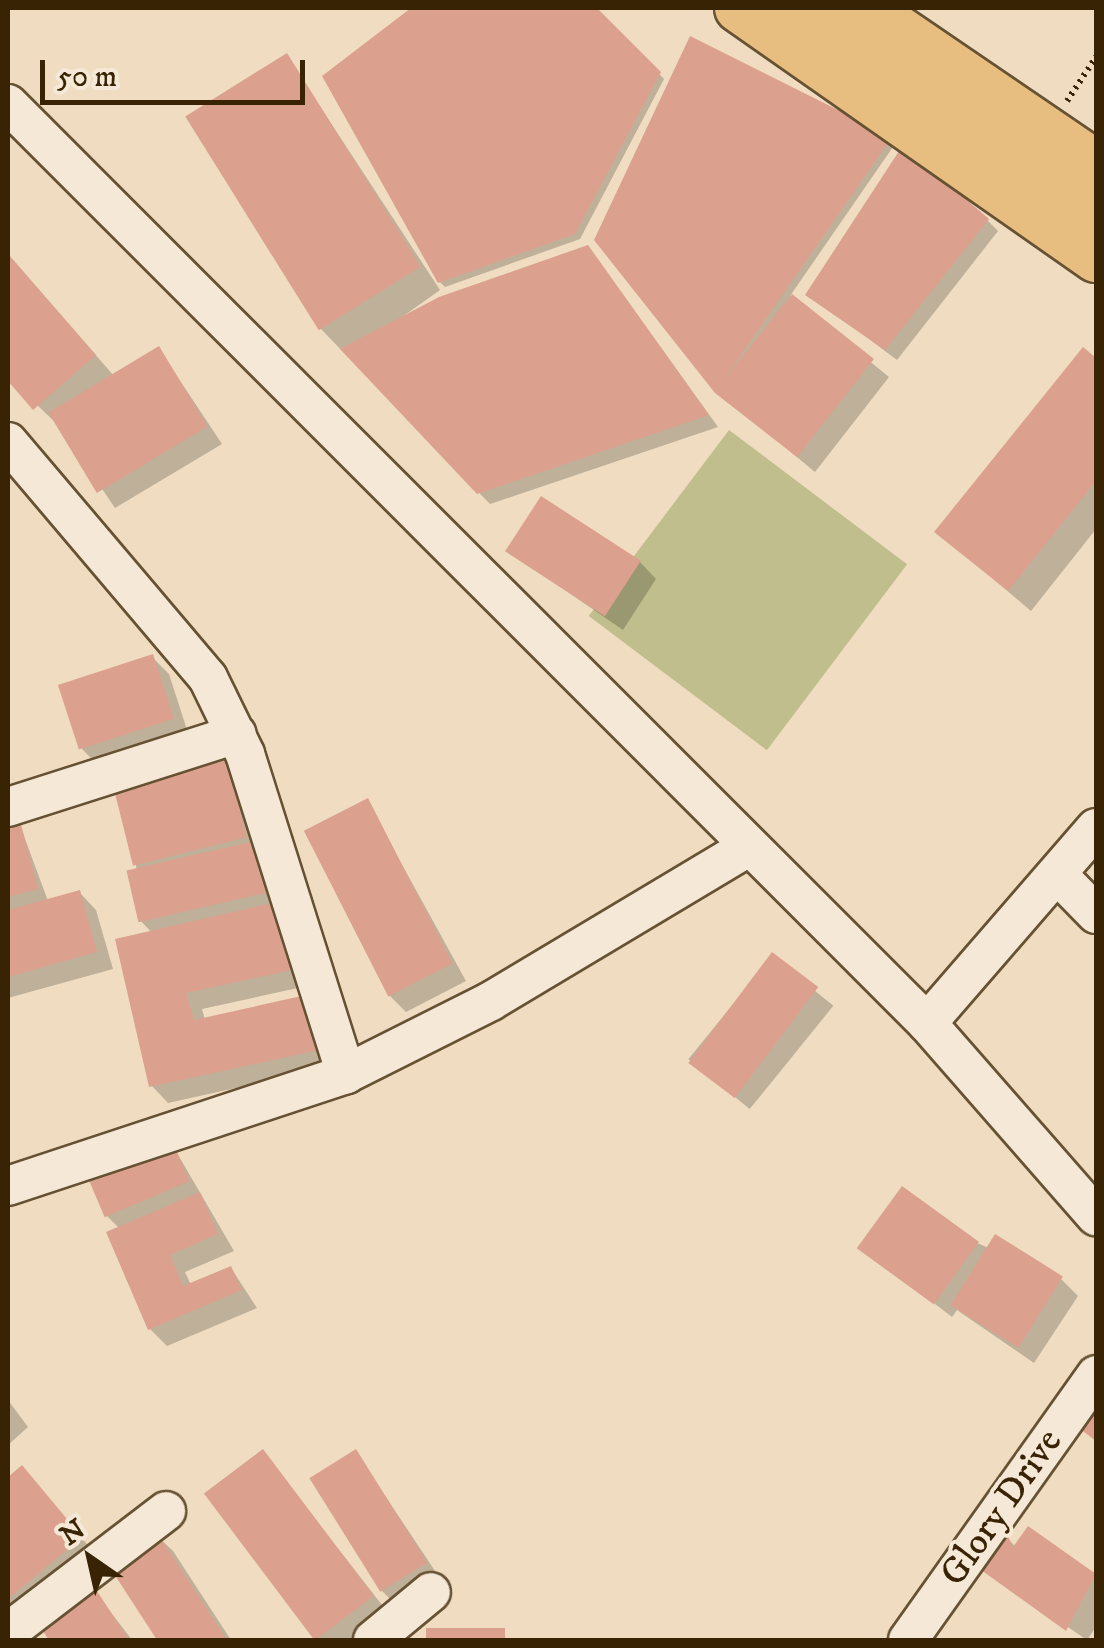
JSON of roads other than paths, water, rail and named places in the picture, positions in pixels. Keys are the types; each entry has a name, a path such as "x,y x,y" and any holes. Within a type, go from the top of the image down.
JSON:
{"main road":[{"path":"740,8 1096,258"},
{"path":"800,8 1096,218"},
{"path":"866,8 1096,164"},
{"path":"922,8 1080,118"}],"street":[{"path":"8,104 480,568 748,847 927,1023 1096,1216"},
{"path":"8,442 208,678 237,734 346,1074"},
{"path":"8,807 237,734"},
{"path":"927,1023 1096,828"},
{"path":"8,1186 346,1074 491,1001 748,847"},
{"path":"1057,874 1096,914"},
{"name":"Glory Drive","path":"908,1640 1096,1375"},
{"path":"8,1632 166,1511"},
{"path":"373,1640 430,1592"}]}
